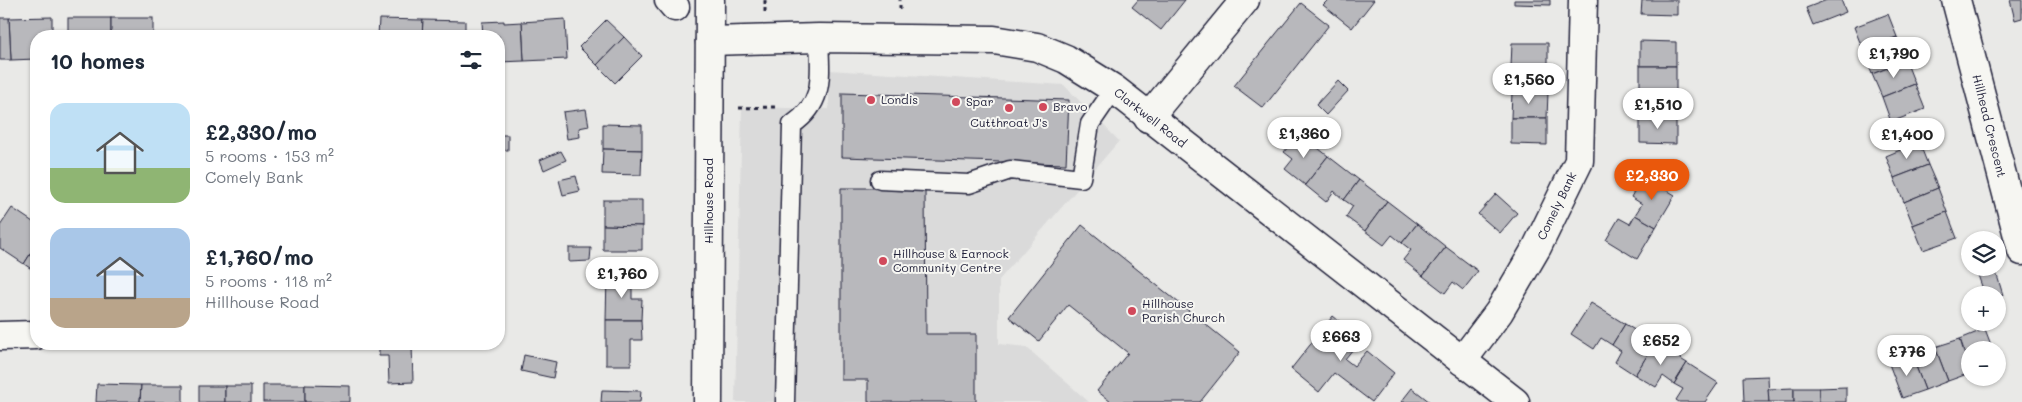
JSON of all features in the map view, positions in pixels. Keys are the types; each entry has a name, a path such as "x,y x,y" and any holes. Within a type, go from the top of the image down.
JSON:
{"street":[{"name":"Hillhouse Road","path":"708,402 710,0"},
{"path":"1148,118 1245,0"},
{"name":"Comely Bank","path":"1462,360 1500,312 1537,247 1579,161 1583,0"},
{"name":"Hillhead Crescent","path":"1956,0 2022,251"},
{"name":"Clarkwell Road","path":"710,41 819,38 994,40 1037,47 1066,59 1114,89 1148,118 1298,231 1515,402"},
{"path":"0,336 30,336"}],"lane":[{"path":"785,402 796,122 814,103 818,94 820,82 819,38"},
{"path":"880,180 969,184 1010,170 1081,178 1090,124 1114,89"}],"path":[{"path":"730,108 789,107 796,122"}],"shaded area":[{"path":"829,70 1064,85 1119,141 999,280 999,344 1026,347 1089,402 735,402 742,107 829,109"}],"building":[{"path":"1138,0 1185,0 1161,30 1132,7"},
{"path":"1328,0 1374,0 1352,28 1323,5"},
{"path":"1514,0 1550,0 1550,5 1514,4"},
{"path":"1642,0 1677,0 1677,15 1641,14"},
{"path":"1827,0 1841,0 1846,12 1813,25 1806,8"},
{"path":"2010,0 2022,0 2022,18 2015,20"},
{"path":"1301,3 1329,25 1263,108 1234,86"},
{"path":"1888,14 1897,37 1863,50 1854,27"},
{"path":"52,17 52,30 30,30 30,59 11,60 9,18"},
{"path":"0,18 9,18 11,60 0,60"},
{"path":"68,18 111,18 111,30 68,30"},
{"path":"111,18 153,18 153,30 111,30"},
{"path":"379,19 423,20 422,30 378,30"},
{"path":"565,19 567,59 524,61 522,22"},
{"path":"423,20 465,21 465,30 422,30"},
{"path":"606,20 624,37 597,65 579,47"},
{"path":"482,22 522,22 524,61 505,62 505,30 483,30"},
{"path":"624,37 642,56 615,83 597,65"},
{"path":"1897,37 1906,61 1872,74 1863,50"},
{"path":"1640,41 1676,42 1676,66 1640,66"},
{"path":"1512,43 1548,43 1548,67 1511,67"},
{"path":"1906,61 1915,84 1882,97 1872,74"},
{"path":"1640,66 1676,66 1676,91 1640,91"},
{"path":"1511,67 1548,67 1548,92 1512,92"},
{"path":"1338,81 1348,91 1326,115 1316,105"},
{"path":"1915,84 1925,109 1891,122 1882,97"},
{"path":"1640,91 1676,91 1676,117 1640,116"},
{"path":"1512,92 1548,92 1547,118 1511,118"},
{"path":"842,93 1069,100 1066,164 842,157"},
{"path":"586,109 589,126 579,128 580,137 567,139 563,112"},
{"path":"1640,116 1676,117 1676,144 1640,143"},
{"path":"1511,118 1547,118 1547,145 1511,144"},
{"path":"603,124 642,125 642,150 603,149"},
{"path":"1299,133 1328,156 1305,185 1285,169 1293,159 1284,152"},
{"path":"505,135 508,135 508,150 505,150"},
{"path":"1919,142 1928,165 1894,178 1886,156"},
{"path":"603,149 642,150 641,175 602,174"},
{"path":"561,151 566,160 544,170 540,160"},
{"path":"1328,156 1359,180 1344,200 1334,191 1326,202 1305,185"},
{"path":"1928,165 1938,188 1904,202 1894,178"},
{"path":"576,176 580,191 563,195 559,180"},
{"path":"1643,176 1675,195 1656,227 1635,215 1642,204 1631,197"},
{"path":"1359,180 1387,201 1365,231 1346,217 1353,206 1344,200"},
{"name":"Hillhouse & Earnock Community Centre","path":"841,188 925,188 926,334 976,334 976,402 868,402 868,380 841,380"},
{"path":"1938,188 1947,212 1913,225 1904,202"},
{"path":"1496,194 1517,213 1500,233 1478,214"},
{"path":"603,200 642,200 642,226 603,225"},
{"path":"1387,201 1417,224 1402,243 1392,235 1384,245 1365,231"},
{"path":"12,208 30,220 30,254 24,264 0,248 0,226"},
{"path":"1947,212 1957,238 1923,250 1913,225"},
{"path":"1635,215 1656,227 1637,259 1606,240 1619,218 1630,224"},
{"path":"1417,224 1446,247 1423,276 1403,260 1411,250 1402,243"},
{"path":"603,225 642,226 642,250 603,250"},
{"name":"Hillhouse Parish Church","path":"1082,225 1240,352 1200,402 1111,402 1097,391 1128,353 1068,305 1039,341 1009,317"},
{"path":"1446,247 1478,271 1463,290 1453,282 1445,293 1423,276"},
{"path":"569,248 591,248 590,261 569,262"},
{"path":"30,254 30,268 24,264"},
{"path":"607,274 632,274 632,299 642,299 641,320 606,320"},
{"path":"1978,276 1997,276 2000,286 1982,286"},
{"path":"1591,303 1625,324 1612,345 1601,338 1594,349 1571,334"},
{"path":"1333,316 1361,339 1345,359 1354,366 1367,351 1394,373 1372,402 1334,373 1319,392 1291,369"},
{"path":"606,320 641,320 642,340 631,340 631,365 606,365"},
{"path":"1625,324 1655,343 1635,375 1615,362 1621,351 1612,345"},
{"path":"1980,331 1986,331 1990,341 1961,342 1960,339"},
{"path":"1960,339 1961,376 1948,381 1935,347"},
{"path":"1655,343 1687,363 1674,384 1663,376 1656,387 1635,375"},
{"path":"1935,347 1948,381 1925,390 1912,356"},
{"path":"379,350 412,350 413,382 389,383 388,356 379,356"},
{"path":"524,355 556,362 553,378 521,371"},
{"path":"1912,356 1925,390 1902,398 1889,364"},
{"path":"1687,363 1718,383 1705,402 1679,402 1676,400 1683,389 1674,384"},
{"path":"1768,376 1769,402 1744,402 1743,377"},
{"path":"97,384 141,385 140,402 96,402"},
{"path":"141,385 183,385 183,402 140,402"},
{"path":"263,385 305,385 305,402 263,402"},
{"path":"305,385 350,386 350,402 305,402"},
{"path":"199,386 225,386 225,402 199,402"},
{"path":"225,386 251,386 251,402 225,402"},
{"path":"1846,387 1846,402 1819,402 1819,388"},
{"path":"1412,388 1430,402 1401,402"},
{"path":"1794,388 1794,402 1769,402 1768,389"},
{"path":"1794,388 1819,388 1819,402 1794,402"},
{"path":"602,390 641,391 640,402 601,402"}],"place":[{"name":"Londis","path":"871,100"},
{"name":"Spar","path":"956,102"},
{"name":"Bravo","path":"1043,107"},
{"name":"Cutthroat J's","path":"1009,108"},
{"name":"Hillhouse & Earnock Community Centre","path":"883,261"},
{"name":"Hillhouse Parish Church","path":"1132,311"}]}
